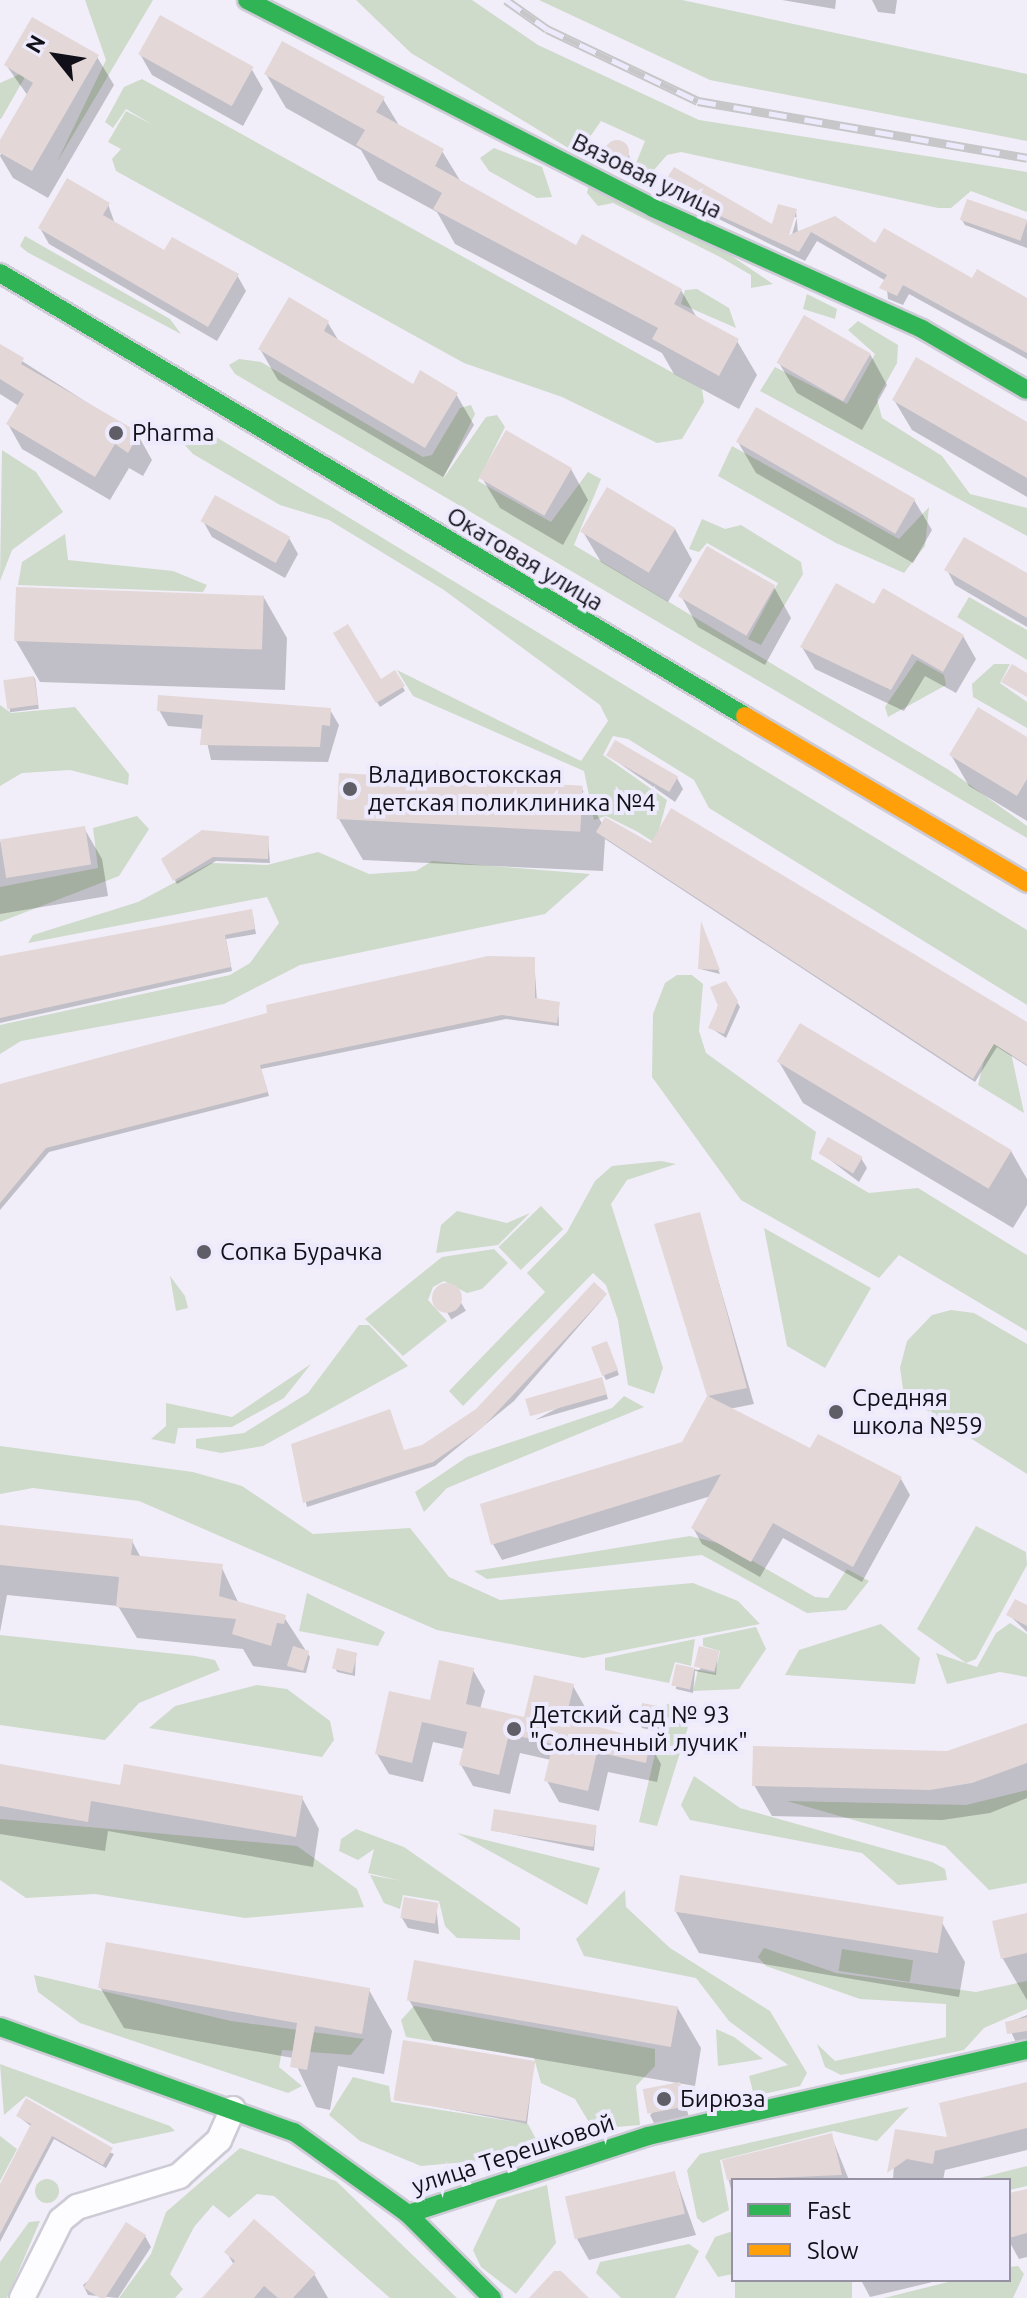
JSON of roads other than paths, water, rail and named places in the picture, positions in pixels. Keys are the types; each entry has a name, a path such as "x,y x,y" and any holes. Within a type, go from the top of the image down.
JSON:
{"main road":[{"name":"Вязовая улица","path":"247,0 653,208 922,329 1027,390"},
{"name":"Окатовая улица","path":"0,273 1027,883"},
{"name":"улица Терешковой","path":"0,2027 294,2132 408,2214 625,2143 1027,2050"},
{"path":"408,2214 492,2298"}],"street":[{"path":"22,2298 61,2220 77,2207 179,2176 219,2140 233,2109"}],"railway":[{"path":"506,0 547,29 698,101 1027,158"}],"place":[{"name":"Pharma","path":"116,433"},
{"name":"Владивостокская детская поликлиника №4","path":"350,789"},
{"name":"Сопка Бурачка","path":"204,1252"},
{"name":"Средняя школа №59","path":"836,1412"},
{"name":"Детский сад № 93 \"Солнечный лучик\"","path":"514,1729"},
{"name":"Бирюза","path":"664,2099"}]}
